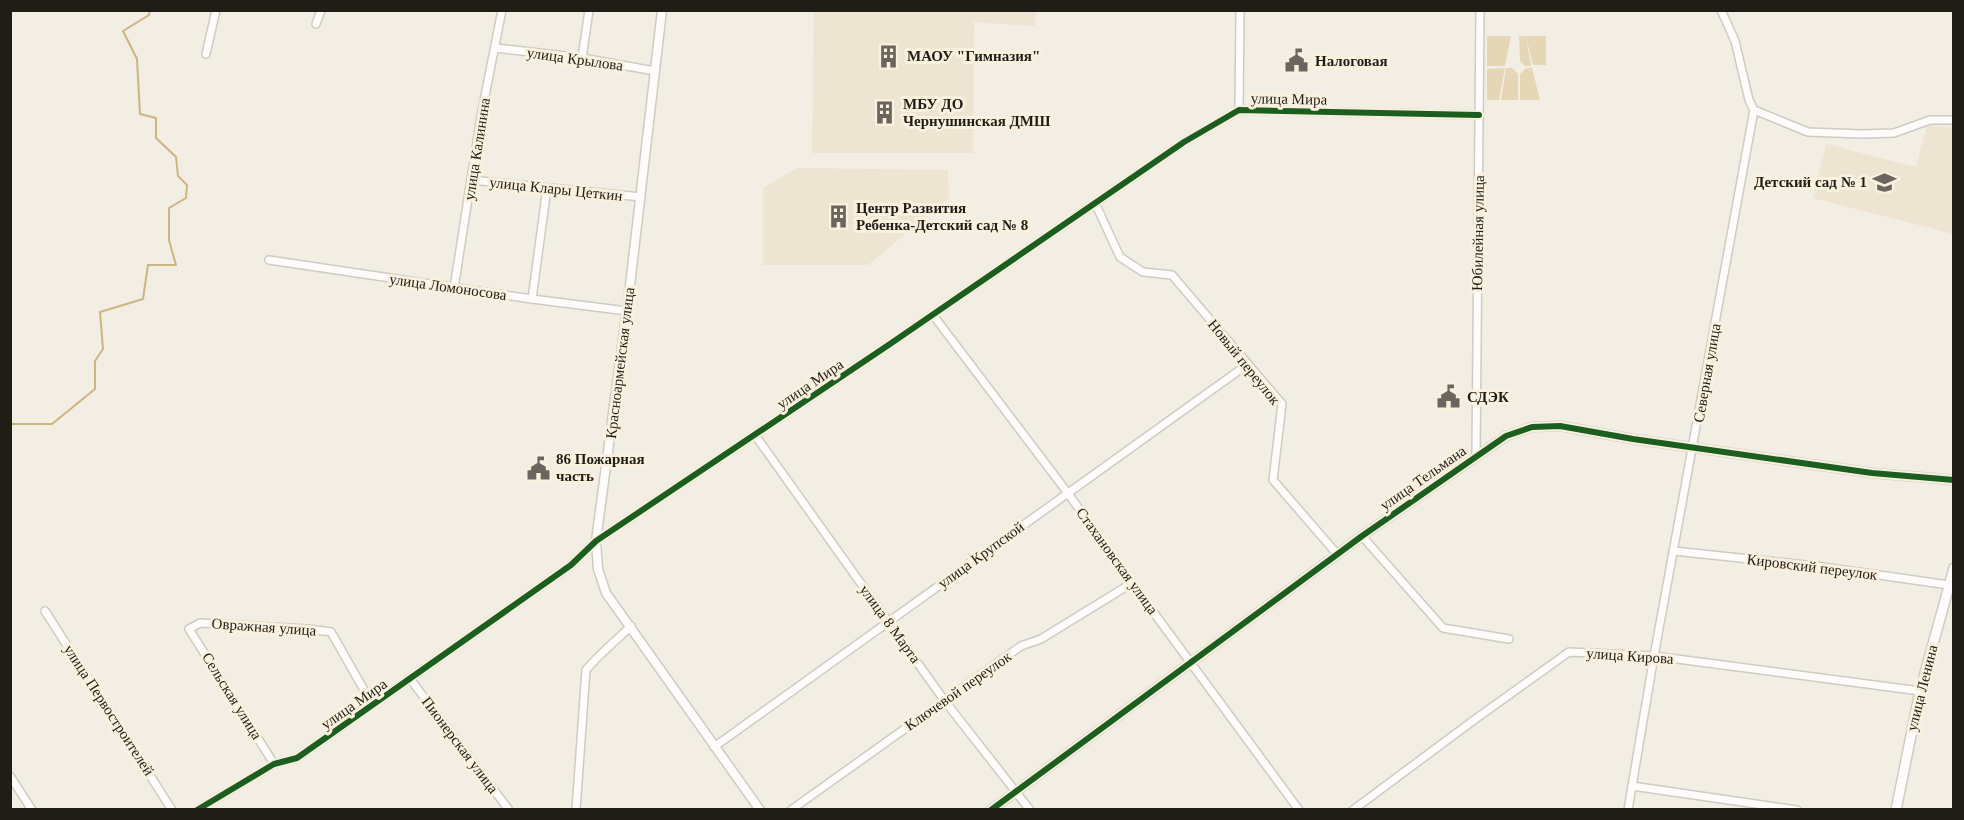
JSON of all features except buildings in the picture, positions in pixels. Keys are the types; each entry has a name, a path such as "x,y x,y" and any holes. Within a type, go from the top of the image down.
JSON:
{"main road":[{"name":"улица Ленина","path":"1896,810 1920,691 1953,568"}],"street":[{"path":"206,54 216,10"},
{"path":"316,24 321,10"},
{"name":"улица Калинина","path":"454,288 481,116 502,10"},
{"path":"582,58 589,10"},
{"name":"Красноармейская улица","path":"662,10 627,311 596,542 598,568 606,593 760,810"},
{"path":"1239,110 1240,10"},
{"name":"Юбилейная улица","path":"1476,455 1480,10"},
{"name":"Северная улица","path":"1628,810 1754,110 1749,100 1735,41 1721,10"},
{"name":"улица Крылова","path":"496,48 582,58 655,71"},
{"name":"улица Мира","path":"197,810 274,764 297,758 372,704 411,680 571,565 596,542 933,315 1184,142 1239,110 1479,115"},
{"path":"1754,110 1808,132 1894,133 1930,120 1953,120"},
{"name":"улица Клары Цеткин","path":"471,180 640,197"},
{"path":"532,299 547,188"},
{"name":"Новый переулок","path":"1095,203 1120,257 1143,272 1172,275 1282,404 1273,480 1337,554"},
{"name":"улица Ломоносова","path":"269,260 627,311"},
{"name":"Стахановская улица","path":"933,315 1067,492 1299,810"},
{"name":"улица Крупской","path":"714,747 1248,364"},
{"name":"улица Тельмана","path":"991,810 1337,554 1476,455 1506,436 1532,427 1560,426 1633,439 1872,473 1953,480"},
{"name":"улица 8 Марта","path":"755,435 944,700 1030,810"},
{"path":"1362,536 1443,628 1509,639"},
{"name":"Кировский переулок","path":"1674,551 1816,566 1949,585"},
{"name":"Ключевой переулок","path":"791,810 1021,646 1041,639 1132,583"},
{"name":"улица Первостроителей","path":"45,611 172,810"},
{"name":"Овражная улица","path":"189,629 200,623 308,629 331,633 372,704"},
{"path":"576,810 586,670 631,626"},
{"name":"Сельская улица","path":"189,629 274,764"},
{"name":"улица Кирова","path":"1353,810 1569,652 1654,656 1920,691"},
{"name":"Пионерская улица","path":"411,680 509,810"},
{"path":"10,776 32,810"},
{"path":"1632,786 1797,810"}],"shaded area":[{"path":"814,10 1036,11 1035,26 974,22 973,153 812,153"},
{"path":"1487,36 1511,36 1505,66 1487,66"},
{"path":"1519,36 1546,36 1546,65 1533,65 1526,37 1531,66 1525,66 1520,61"},
{"path":"1505,68 1499,100 1487,100 1487,69"},
{"path":"1506,68 1512,68 1518,74 1518,100 1501,100"},
{"path":"1526,68 1532,68 1540,100 1520,100 1520,74"},
{"name":"Детский сад № 1","path":"1927,125 1953,128 1953,234 1813,198 1826,144 1916,167"},
{"path":"797,168 948,170 949,198 868,265 763,265 763,188"}],"waterway":[{"path":"10,424 52,424 95,389 95,361 103,349 100,312 143,299 148,265 176,265 169,240 169,208 186,198 187,185 178,176 176,157 156,138 156,118 140,114 137,59 123,31 149,15 150,10"}],"cycle path":[{"path":"197,810 274,764 297,758 571,565 596,541 890,344 1184,142 1239,110 1479,115"},
{"path":"991,810 1362,536 1506,436 1532,427 1560,426 1633,439 1872,473 1954,480"}],"place":[{"name":"МАОУ \"Гимназия\"","path":"889,56"},
{"name":"Налоговая","path":"1297,61"},
{"name":"МБУ ДО Чернушинская ДМШ","path":"885,113"},
{"name":"Детский сад № 1","path":"1885,182"},
{"name":"Центр Развития Ребенка-Детский сад № 8","path":"838,217"},
{"name":"СДЭК","path":"1449,397"},
{"name":"86 Пожарная часть","path":"538,468"}]}
